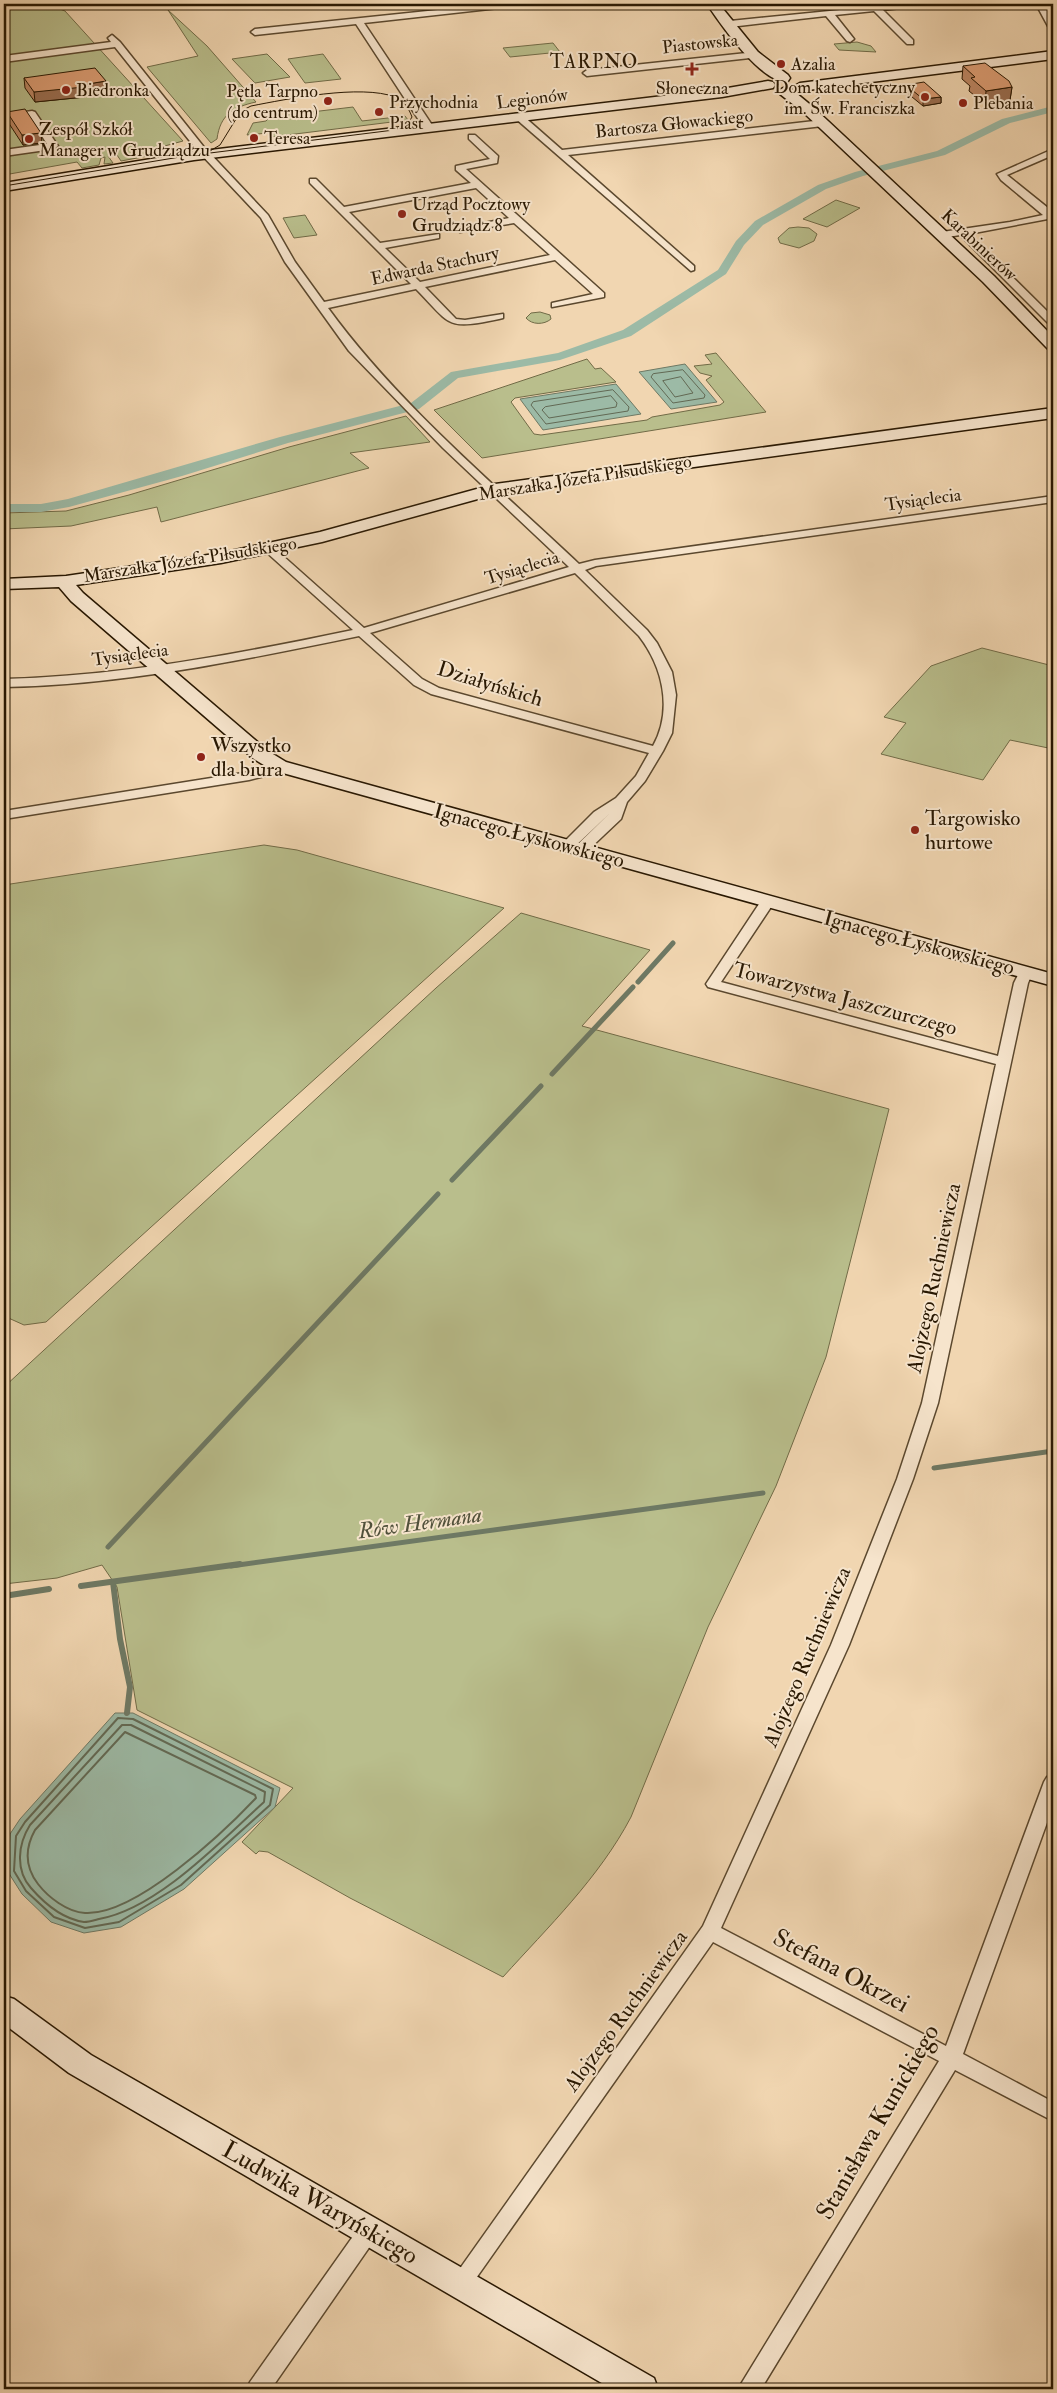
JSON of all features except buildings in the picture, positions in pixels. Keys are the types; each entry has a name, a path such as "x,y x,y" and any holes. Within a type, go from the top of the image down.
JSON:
{"street":[{"path":"254,32 516,4"},
{"path":"713,4 759,58 761,68 785,85"},
{"path":"730,24 874,6 919,4"},
{"path":"1040,4 1053,28"},
{"path":"874,6 910,42"},
{"path":"828,13 850,39"},
{"path":"358,20 429,128"},
{"path":"4,58 114,41 206,154 265,217 290,262 320,306 353,349 447,446 495,489 578,569 643,633 653,646 666,672 670,695 666,733 641,778 621,801 616,816 573,848"},
{"name":"Legionów","path":"5,184 206,154 785,85 846,81 1053,55"},
{"name":"Piastowska","path":"587,72 759,58"},
{"name":"Karabinierów","path":"785,85 872,171 978,268 1053,346"},
{"path":"4,118 32,114 53,146 4,153"},
{"path":"520,118 692,268"},
{"name":"Bartosza Głowackiego","path":"559,153 823,123"},
{"name":"Edwarda Stachury","path":"472,137 495,158 494,160 459,168 476,186 600,294 556,305"},
{"path":"1050,218 1004,178 1002,174 1053,152"},
{"path":"313,180 416,286 453,321 465,324 499,316"},
{"path":"342,210 476,186"},
{"path":"942,235 1050,218"},
{"path":"464,230 515,220"},
{"path":"962,232 1052,319"},
{"path":"378,246 436,236"},
{"name":"Edwarda Stachury","path":"320,306 556,257"},
{"path":"1030,320 1052,319"},
{"name":"Marszałka Józefa Piłsudskiego","path":"4,584 66,580 180,565 269,549 322,537 495,489 1053,413"},
{"name":"Tysiąclecia","path":"4,683 67,680 158,669 270,651 361,632 476,601 595,564 623,559 1053,499"},
{"name":"Działyńskich","path":"269,549 418,682 435,692 657,751"},
{"name":"Ignacego Łyskowskiego","path":"66,580 69,589 77,597 158,669 260,754 279,766 1053,980"},
{"path":"4,815 249,776 273,770 279,766"},
{"name":"Towarzystwa Jaszczurczego","path":"768,901 713,984 1004,1062"},
{"name":"Alojzego Ruchniewicza","path":"460,2284 710,1932 840,1645 905,1479 930,1403 1021,983 1026,972"},
{"name":"Stanisława Kunickiego","path":"748,2389 951,2058 1053,1782"},
{"name":"Stefana Okrzei","path":"710,1932 1053,2112"},
{"name":"Ludwika Waryńskiego","path":"4,2008 80,2064 642,2389"},
{"path":"258,2389 368,2232"}],"green space":[{"path":"4,4 47,4 65,11 183,141 161,147 166,154 152,156 146,149 143,150 148,156 121,161 117,155 108,156 113,163 104,164 105,157 101,158 99,165 82,168 77,162 4,175"},
{"path":"166,4 182,4 168,10"},
{"path":"168,10 207,46 256,102 229,113 221,124 217,139 211,143 147,67 198,56"},
{"path":"857,42 871,46 876,52 839,50 834,44"},
{"path":"553,43 560,52 510,57 503,48"},
{"path":"267,54 290,77 255,83 232,59"},
{"path":"323,54 341,79 305,83 288,59"},
{"path":"353,107 362,121 405,116 408,120 271,137 268,133 247,135 253,123 266,121 270,117"},
{"path":"836,200 860,208 827,227 803,219"},
{"path":"305,215 317,235 294,238 283,218"},
{"path":"789,228 809,228 817,234 814,241 799,248 780,243 778,238"},
{"path":"540,312 550,315 551,319 538,323 531,322 526,318 531,313"},
{"path":"716,353 766,412 482,458 434,410 587,359 595,369 601,368 616,382 515,398 511,402 534,434 541,435 647,420 652,417 720,405 724,402 706,380 712,376 700,373 694,366 712,364 705,355"},
{"path":"406,416 430,442 350,453 369,468 161,522 157,507 71,526 4,529 4,513 66,511 129,495 289,447"},
{"path":"982,648 1053,666 1053,749 1010,740 983,780 881,754 906,723 884,717 931,666"},
{"path":"264,845 297,850 504,908 46,1322 24,1325 4,1316 4,885"},
{"path":"521,913 650,950 582,1026 889,1109 826,1357 776,1486 708,1627 631,1817 604,1861 572,1901 503,1977 350,1898 268,1852 259,1851 256,1854 242,1842 293,1788 137,1710 117,1587 102,1565 57,1578 4,1584 4,1387 436,988"}],"water":[{"path":"685,364 717,402 671,409 639,372"},
{"path":"616,384 641,414 543,430 520,399"},
{"path":"115,1713 133,1713 280,1788 275,1807 184,1889 121,1927 84,1933 51,1922 22,1894 8,1872 10,1834 20,1819"}],"waterway":[{"path":"4,508 41,508 69,503 177,473 284,440 415,406 455,375 560,356 627,333 722,272 740,243 759,223 822,187 859,174 941,153 1006,121 1053,109"},
{"path":"638,982 673,943"},
{"path":"552,1074 633,987"},
{"path":"452,1180 541,1086"},
{"path":"108,1547 438,1194"},
{"name":"Rów Hermana","path":"934,1468 1053,1451"},
{"name":"Rów Hermana","path":"231,1566 763,1493"},
{"name":"Rów Hermana","path":"81,1586 240,1564"},
{"path":"113,1582 120,1639 130,1687 127,1713"},
{"name":"Rów Hermana","path":"4,1596 49,1589"}],"tram line":[{"path":"4,186 186,156 394,130 407,125 412,117 406,105 395,97 381,93 344,92 251,106 237,113 232,123"},
{"path":"210,151 220,145 236,119"}],"place":[{"name":"Azalia","path":"781,64"},
{"name":"Słoneczna","path":"692,69"},
{"name":"Biedronka","path":"66,90"},
{"name":"Dom katechetyczny im. Św. Franciszka","path":"925,97"},
{"name":"Pętla Tarpno (do centrum)","path":"328,101"},
{"name":"Plebania","path":"963,103"},
{"name":"Przychodnia Piast","path":"379,112"},
{"name":"Teresa","path":"254,138"},
{"name":"Zespół Szkół Manager w Grudziądzu","path":"29,139"},
{"name":"Urząd Pocztowy Grudziądz 8","path":"402,214"},
{"name":"Wszystko dla biura","path":"201,757"},
{"name":"Targowisko hurtowe","path":"915,830"}],"district":[{"name":"TARPNO","path":"594,62"}]}
